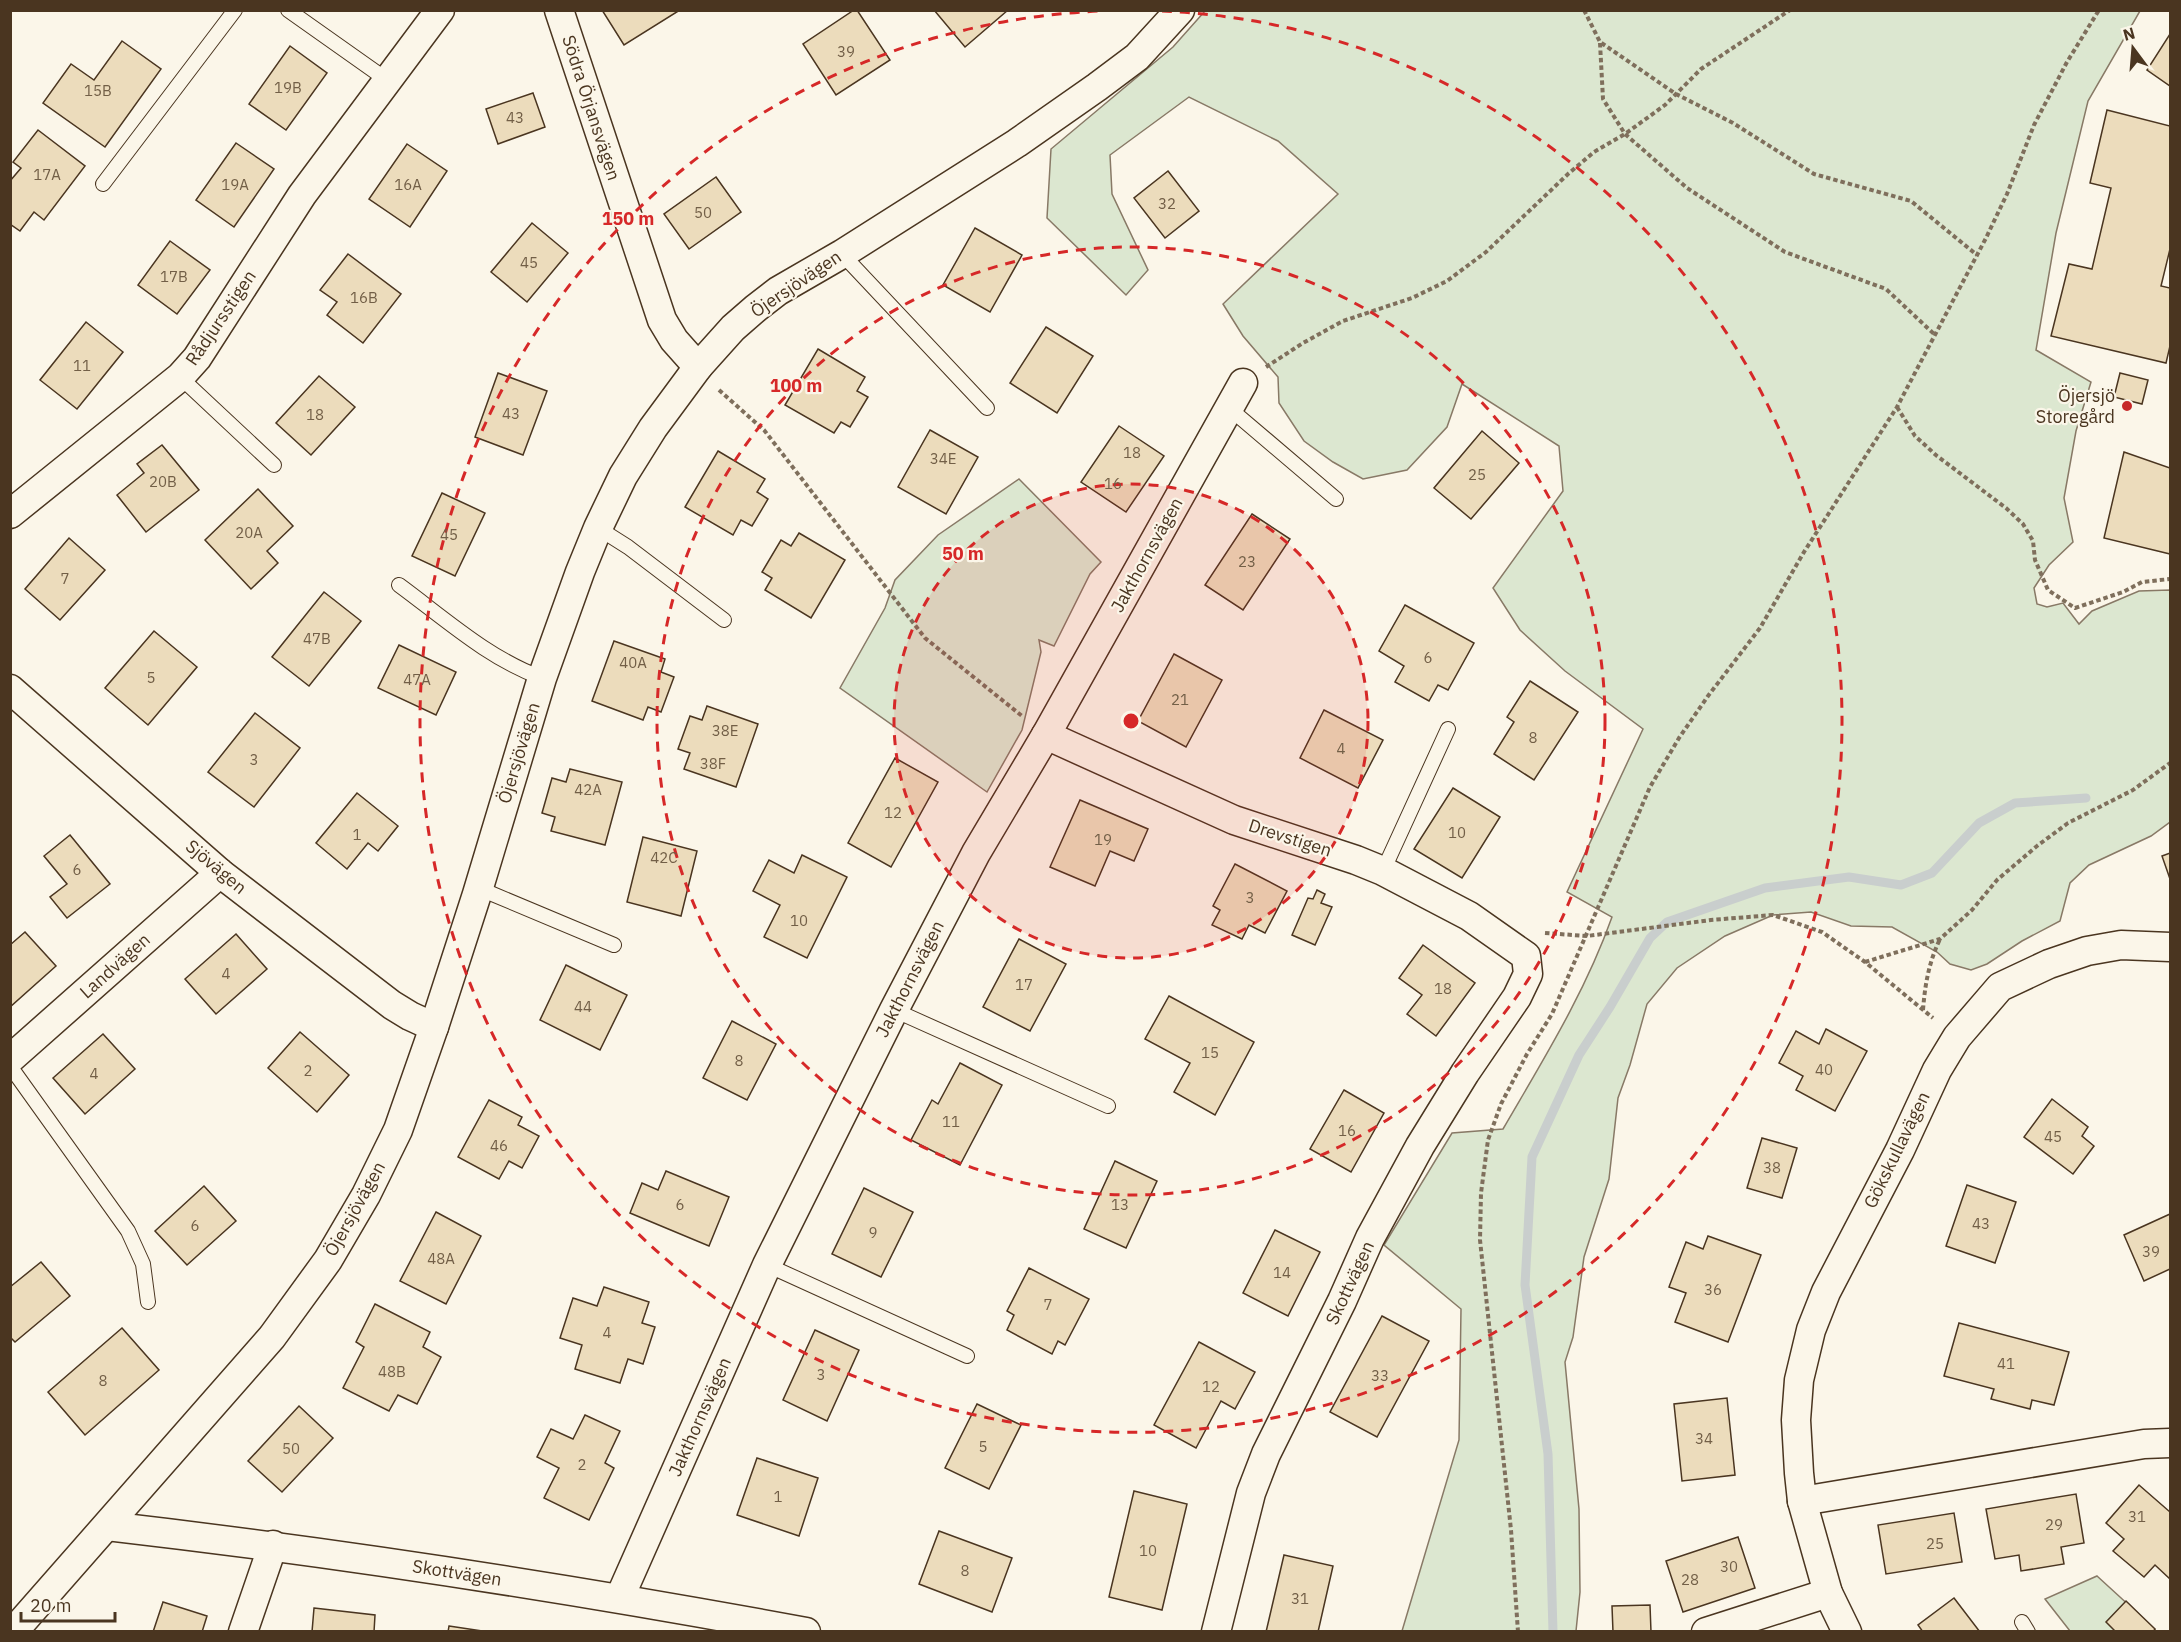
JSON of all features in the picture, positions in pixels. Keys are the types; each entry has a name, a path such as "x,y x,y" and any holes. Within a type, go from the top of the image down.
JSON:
{"street":[{"name":"Rådjursstigen","path":"10,514 180,377 197,358 302,195 440,10"},
{"name":"Södra Örjansvägen","path":"559,10 662,320 674,340 698,367"},
{"name":"Öjersjövägen","path":"13,1632 272,1337 328,1260 366,1195 398,1130 434,1027 542,678 598,528 623,476 653,428 698,367 733,328 756,308 778,291 842,254 1017,143 1097,87 1137,57 1180,10"},
{"name":"Jakthornsvägen","path":"620,1597 766,1265 894,1010 976,853 1046,735 1243,383"},
{"name":"Sjövägen","path":"10,690 220,873 392,1005 434,1027"},
{"name":"Drevstigen","path":"1046,735 1234,820 1356,860 1383,872 1469,916 1526,956"},
{"name":"Landvägen","path":"10,1059 220,873"},
{"name":"Gökskullavägen","path":"1847,1632 1828,1593 1802,1501 1796,1420 1799,1380 1811,1330 1826,1292 1900,1150 1937,1070 1958,1037 2000,987 2049,963 2087,951 2121,945 2170,947"},
{"name":"Skottvägen","path":"1216,1632 1251,1493 1266,1455 1342,1301 1370,1238 1419,1146 1517,997 1528,974 1526,956"},
{"path":"1802,1501 2144,1443 2170,1443"},
{"name":"Skottvägen","path":"107,1526 273,1545 620,1597 806,1632"},
{"path":"243,1632 273,1545"},
{"path":"1706,1632 1828,1593"}],"lane":[{"path":"103,184 235,10"},
{"path":"288,10 387,80"},
{"path":"842,254 987,408"},
{"path":"180,377 274,465"},
{"path":"1229,408 1336,499"},
{"path":"598,528 628,547 724,620"},
{"path":"399,585 486,649 524,671 542,678"},
{"path":"1383,872 1448,729"},
{"path":"477,894 490,893 614,945"},
{"path":"894,1010 1108,1106"},
{"path":"10,1066 128,1231 143,1264 148,1302"},
{"path":"766,1265 967,1356"}],"path":[{"path":"1584,10 1600,42 1603,99 1625,134 1687,188 1785,252 1886,288 1934,334"},
{"path":"1243,383 1280,357 1343,321 1412,298 1447,281 1486,252 1594,152 1625,134 1665,105 1701,69 1790,10"},
{"path":"1518,1632 1511,1530 1480,1240 1481,1193 1488,1140 1501,1104 1527,1054 1552,1014 1650,787 1679,738 1708,696 1761,628 1804,552 1897,407 2007,194 2034,125 2067,62 2099,10"},
{"path":"1600,42 1676,94 1733,123 1814,174 1911,201 1977,255"},
{"path":"698,367 715,386 764,429 925,638 1046,735"},
{"path":"1897,407 1915,436 2023,524 2033,541 2035,560 2048,590 2075,608 2122,592 2142,582 2170,579"},
{"path":"1544,932 1587,936 1711,920 1773,915 1822,932 1865,962 1923,1010 1930,960 1940,939 1972,910 1997,880 2068,823 2133,790 2170,764"},
{"path":"1865,962 1940,939"}],"green space":[{"path":"1205,11 2140,11 2088,101 2056,233 2036,350 2091,382 2076,431 2064,498 2073,542 2049,565 2034,588 2037,604 2047,607 2063,603 2079,624 2092,611 2139,591 2170,590 2170,822 2151,836 2089,865 2070,883 2060,921 2022,941 1987,964 1971,970 1950,964 1937,952 1892,927 1851,926 1811,912 1773,915 1725,936 1677,968 1647,1004 1618,1098 1609,1179 1584,1257 1573,1337 1565,1362 1579,1509 1580,1592 1576,1631 1402,1631 1459,1440 1461,1309 1384,1245 1452,1133 1503,1129 1576,999 1612,917 1567,892 1643,729 1565,671 1520,630 1493,588 1563,491 1559,446 1462,384 1447,427 1407,470 1363,479 1333,462 1304,441 1279,403 1278,377 1243,336 1223,304 1338,194 1278,141 1189,97 1110,155 1112,194 1148,270 1126,295 1047,218 1051,149 1173,47"},
{"path":"1019,479 1101,562 1090,574 1054,646 1039,640 1041,652 1022,730 987,792 840,688 885,608 895,580 938,535"},
{"path":"2097,1576 2155,1629 2153,1632 2070,1631 2045,1599"}],"building":[{"path":"602,10 680,10 624,45"},
{"path":"857,10 890,60 836,95 803,44"},
{"path":"934,10 1008,10 965,47"},
{"path":"2170,34 2170,86 2147,70"},
{"path":"122,41 161,69 105,147 43,103 71,64 94,80"},
{"path":"290,46 327,73 286,130 249,104"},
{"path":"533,93 545,127 498,144 486,109"},
{"path":"2107,110 2170,126 2170,249 2161,286 2170,288 2170,346 2166,363 2051,336 2069,264 2092,269 2111,188 2090,183"},
{"path":"38,130 85,166 44,220 34,212 20,231 10,224 10,181 21,168 13,162"},
{"path":"236,143 274,169 234,227 196,200"},
{"path":"407,144 447,171 410,227 369,199"},
{"path":"1168,171 1199,211 1165,238 1134,198"},
{"path":"716,177 741,212 689,249 664,214"},
{"path":"532,223 568,253 527,302 491,272"},
{"path":"975,228 1022,255 990,312 943,285"},
{"path":"170,241 210,270 177,314 138,285"},
{"path":"348,254 401,294 363,343 327,315 337,302 320,290"},
{"path":"86,322 123,352 77,409 40,380"},
{"path":"1046,327 1093,356 1057,413 1010,383"},
{"path":"818,349 865,377 857,391 868,397 850,427 841,422 834,433 785,405"},
{"path":"498,373 547,391 523,455 475,437"},
{"path":"2120,373 2148,380 2142,404 2114,397"},
{"path":"319,376 355,407 311,455 276,423"},
{"path":"1119,426 1164,456 1126,512 1081,482"},
{"path":"930,430 978,457 946,514 898,487"},
{"path":"1482,431 1519,463 1471,519 1434,488"},
{"path":"162,445 199,490 146,532 117,495 144,473 137,464"},
{"path":"718,451 765,479 757,492 768,499 752,526 741,520 733,535 685,507"},
{"path":"2124,452 2170,468 2170,554 2104,538"},
{"path":"258,489 293,526 267,551 278,563 251,589 205,540"},
{"path":"442,493 485,513 455,576 412,556"},
{"path":"1252,514 1290,539 1243,610 1205,585"},
{"path":"799,533 845,560 811,618 765,590 772,578 762,572 781,540 791,546"},
{"path":"69,538 105,570 60,620 25,589"},
{"path":"324,592 361,621 309,686 272,657"},
{"path":"1405,605 1474,643 1448,690 1438,685 1429,701 1395,682 1404,666 1379,651"},
{"path":"154,631 197,667 148,725 105,688"},
{"path":"614,641 665,659 661,672 674,677 661,712 648,707 643,720 592,701"},
{"path":"399,645 456,672 436,715 378,688"},
{"path":"1174,654 1222,680 1186,747 1138,721"},
{"path":"1530,681 1578,712 1534,780 1494,754 1514,722 1507,717"},
{"path":"707,706 758,724 736,787 684,769 690,753 678,749 690,716 702,720"},
{"path":"1324,710 1383,740 1358,788 1300,758"},
{"path":"255,713 300,748 254,807 208,772"},
{"path":"895,758 938,782 891,867 848,843"},
{"path":"570,769 622,782 605,845 551,831 555,817 542,813 552,778 566,782"},
{"path":"1453,788 1500,817 1462,878 1414,849"},
{"path":"357,793 398,826 378,851 368,843 347,869 316,843"},
{"path":"1080,800 1148,829 1134,861 1110,851 1095,886 1050,867"},
{"path":"70,835 110,884 67,918 50,897 67,884 44,856"},
{"path":"643,837 697,851 681,916 627,902"},
{"path":"2170,853 2170,879 2162,856"},
{"path":"802,855 847,877 807,958 764,937 780,905 753,891 769,860 794,873"},
{"path":"1235,864 1287,891 1265,933 1249,925 1242,939 1212,925 1220,910 1213,906"},
{"path":"1317,890 1325,894 1321,903 1332,907 1315,945 1292,935 1308,898 1313,899"},
{"path":"25,932 56,966 10,1007 10,945"},
{"path":"236,934 267,969 216,1014 185,979"},
{"path":"1019,939 1066,964 1030,1031 983,1007"},
{"path":"1423,945 1475,983 1436,1036 1407,1014 1422,995 1399,978"},
{"path":"566,965 627,995 600,1050 540,1020"},
{"path":"1169,996 1254,1042 1215,1115 1174,1092 1190,1063 1145,1039"},
{"path":"732,1021 776,1044 747,1100 703,1078"},
{"path":"1826,1029 1867,1051 1835,1111 1796,1090 1803,1076 1779,1063 1796,1031 1819,1044"},
{"path":"300,1032 349,1075 317,1112 268,1068"},
{"path":"103,1034 135,1069 85,1114 53,1078"},
{"path":"960,1063 1002,1085 960,1165 911,1140 932,1100 938,1104"},
{"path":"1344,1090 1384,1113 1351,1172 1310,1149"},
{"path":"2052,1099 2088,1127 2082,1136 2094,1146 2073,1174 2024,1137"},
{"path":"489,1100 522,1117 518,1125 539,1136 522,1168 509,1161 499,1179 458,1157"},
{"path":"1762,1138 1797,1148 1782,1198 1747,1188"},
{"path":"1115,1161 1157,1181 1126,1248 1084,1229"},
{"path":"666,1171 729,1197 709,1246 630,1213 642,1183 658,1190"},
{"path":"1967,1185 2016,1202 1995,1263 1946,1246"},
{"path":"204,1186 236,1221 187,1265 155,1231"},
{"path":"864,1188 913,1212 881,1277 832,1254"},
{"path":"436,1212 481,1236 446,1304 400,1281"},
{"path":"2170,1214 2170,1269 2144,1281 2124,1235"},
{"path":"1275,1230 1320,1252 1288,1316 1243,1293"},
{"path":"1708,1236 1761,1255 1728,1342 1675,1322 1686,1293 1669,1287 1686,1242 1703,1249"},
{"path":"41,1262 70,1296 15,1342 10,1337 10,1287"},
{"path":"1029,1268 1089,1299 1065,1345 1058,1341 1052,1354 1007,1330 1014,1315 1007,1311"},
{"path":"604,1287 649,1302 642,1323 655,1327 643,1364 628,1359 620,1383 575,1369 582,1345 560,1338 573,1298 597,1306"},
{"path":"375,1304 430,1332 423,1347 441,1357 417,1404 398,1395 389,1411 343,1388 364,1347 356,1342"},
{"path":"1382,1316 1429,1341 1377,1437 1330,1412"},
{"path":"1959,1323 2069,1352 2054,1405 2032,1400 2030,1409 1991,1399 1994,1389 1944,1376"},
{"path":"122,1328 159,1370 85,1435 48,1392"},
{"path":"815,1330 859,1350 827,1421 783,1400"},
{"path":"1199,1342 1255,1372 1235,1409 1221,1401 1196,1448 1154,1425"},
{"path":"1727,1398 1735,1475 1682,1481 1674,1404"},
{"path":"977,1404 1021,1425 989,1489 945,1468"},
{"path":"299,1406 333,1438 282,1492 248,1461"},
{"path":"585,1415 620,1431 605,1463 614,1468 589,1520 544,1498 559,1468 537,1457 551,1429 573,1439"},
{"path":"757,1458 818,1478 799,1536 737,1515"},
{"path":"2139,1485 2170,1512 2170,1579 2155,1565 2144,1577 2113,1551 2124,1539 2106,1523"},
{"path":"1134,1491 1187,1504 1162,1610 1109,1597"},
{"path":"2076,1494 2084,1543 2061,1547 2064,1564 2021,1571 2019,1555 1995,1559 1986,1509"},
{"path":"1954,1513 1962,1562 1886,1574 1878,1525"},
{"path":"939,1531 1012,1558 992,1612 919,1584"},
{"path":"1738,1537 1755,1588 1683,1612 1666,1561"},
{"path":"1284,1555 1333,1566 1318,1632 1266,1632"},
{"path":"1954,1598 1980,1632 1923,1632 1918,1625"},
{"path":"2126,1601 2155,1629 2153,1632 2116,1632 2106,1622"},
{"path":"163,1602 207,1616 202,1632 153,1632"},
{"path":"1650,1605 1651,1632 1613,1632 1612,1606"},
{"path":"314,1608 375,1615 374,1632 312,1632"},
{"path":"449,1626 489,1632 448,1632"}],"waterway":[{"path":"1553,1632 1548,1454 1525,1285 1532,1157 1579,1055 1650,938 1667,922 1765,888 1849,877 1901,885 1932,873 1979,823 2015,803 2086,798"}],"place":[{"name":"Öjersjö Storegård","path":"2127,406"}]}
